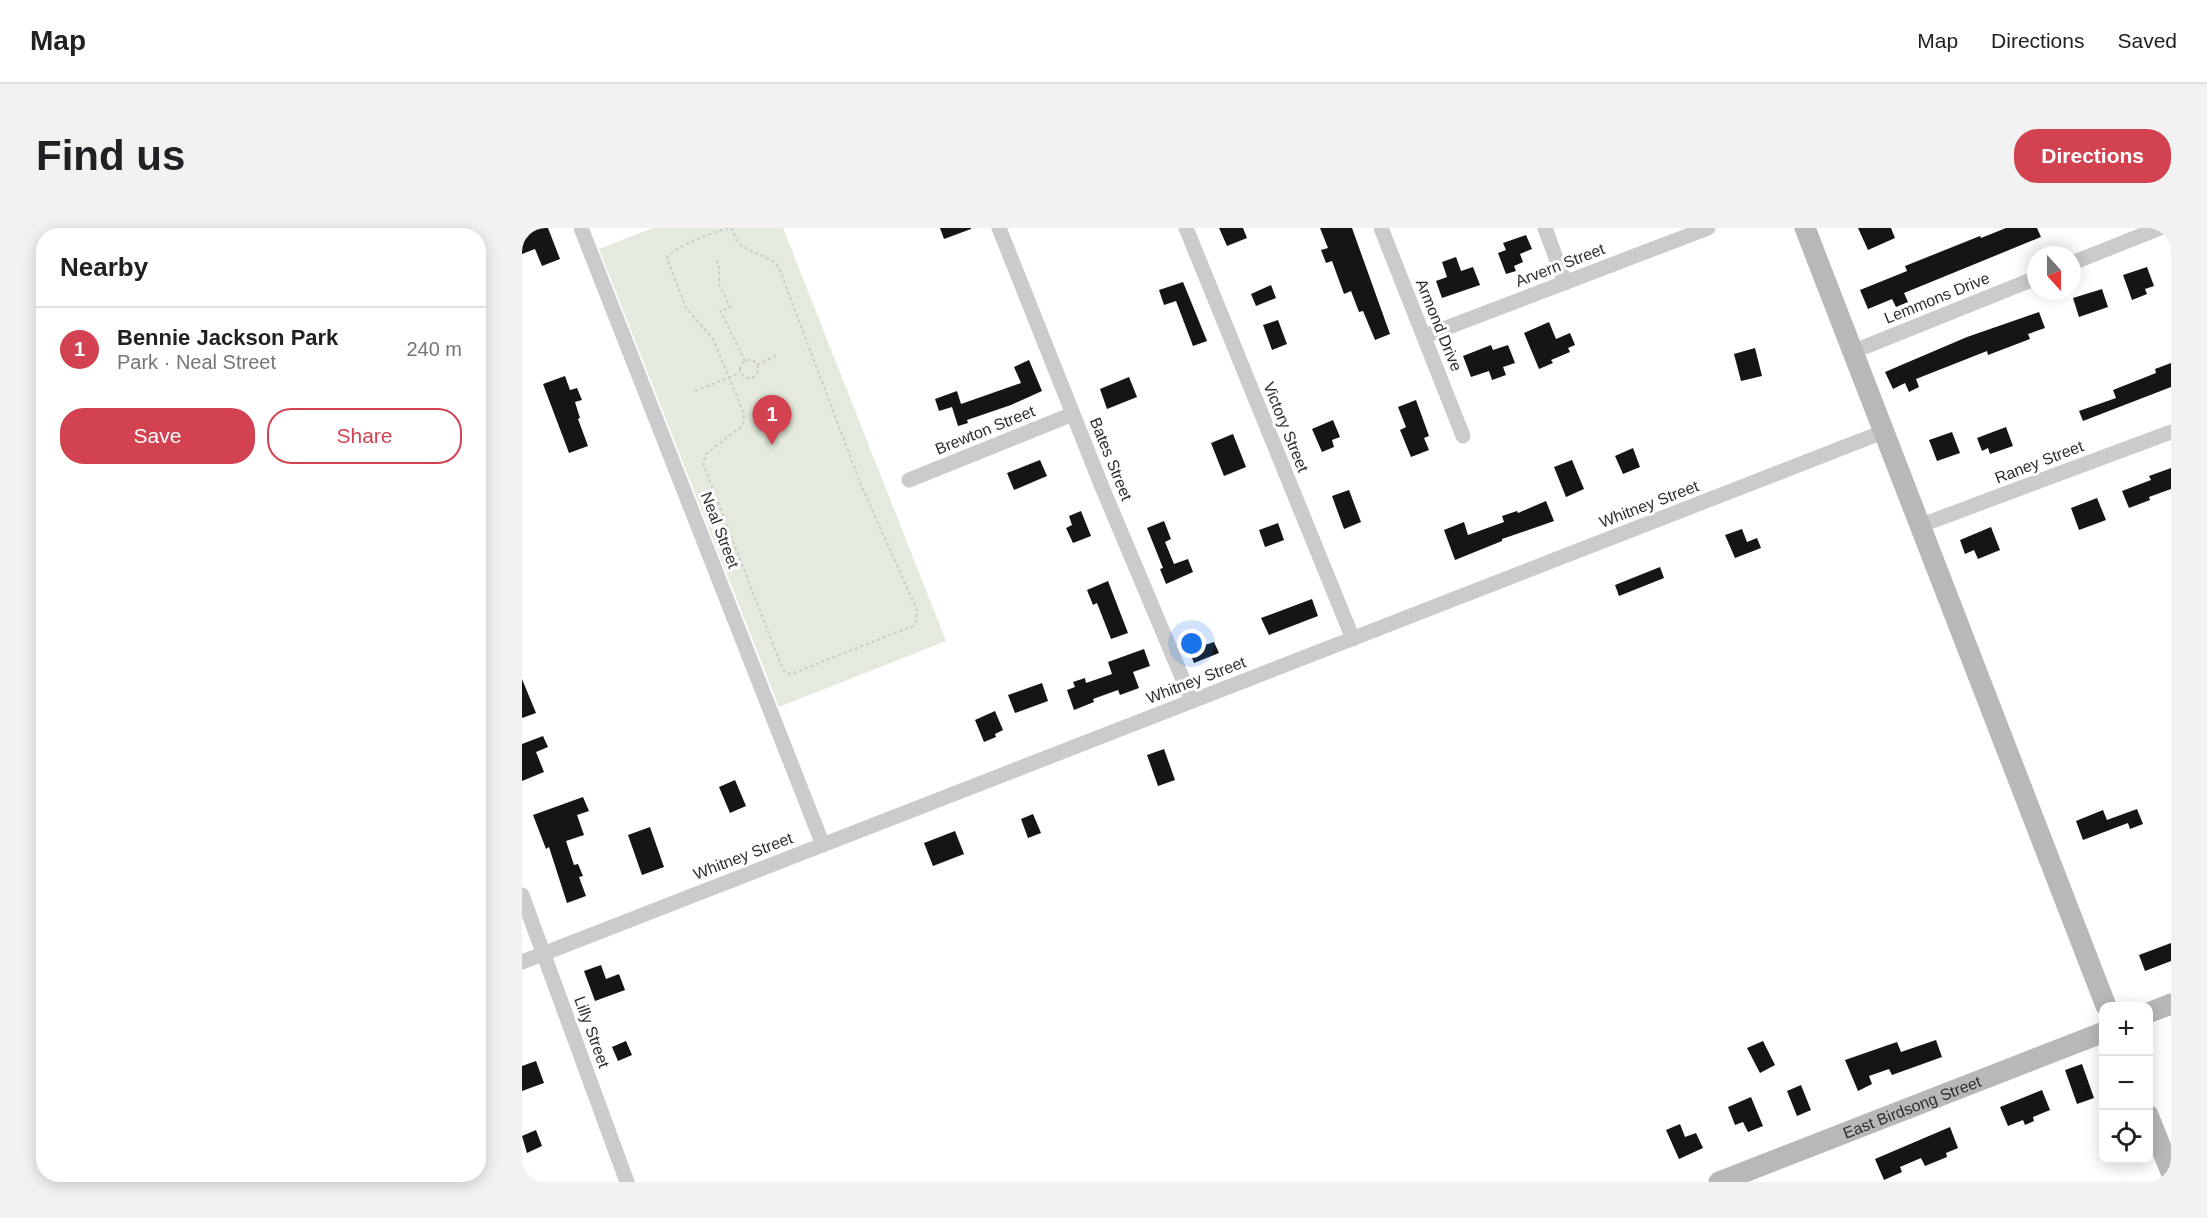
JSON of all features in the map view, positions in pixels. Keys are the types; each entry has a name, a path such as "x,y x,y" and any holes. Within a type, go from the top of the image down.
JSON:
{"street":[{"name":"Neal Street","path":"581,228 823,845"},
{"name":"Bates Street","path":"999,228 1192,701"},
{"name":"Victory Street","path":"1186,228 1353,639"},
{"name":"Armond Drive","path":"1381,228 1463,435"},
{"path":"1545,228 1565,283"},
{"name":"Arvern Street","path":"1425,336 1708,228"},
{"path":"1805,228 2104,1002"},
{"path":"2081,259 2160,228"},
{"name":"Lemmons Drive","path":"1852,352 2027,282"},
{"name":"Brewton Street","path":"909,480 1073,414"},
{"name":"Whitney Street","path":"522,962 1883,432"},
{"name":"Raney Street","path":"1919,526 2171,432"},
{"name":"Lilly Street","path":"522,895 627,1182"},
{"path":"2153,1011 2171,1004"},
{"name":"East Birdsong Street","path":"1719,1182 2099,1034"},
{"path":"2153,1127 2171,1172"}],"path":[{"path":"728,228 732,229 743,246 773,261 778,268 865,495 917,610 913,626 791,674 783,670 703,464 706,454 743,425 745,420 729,377 713,339 686,308 667,258 683,246 728,228"},
{"path":"716,261 719,264 719,284 730,307 721,311 745,361"},
{"path":"757,365 777,355"},
{"path":"745,361 753,361 757,365 758,371 753,378 744,377 740,373 739,366 745,361"},
{"path":"695,391 740,373"}],"shaded area":[{"path":"653,228 783,228 946,641 779,707 599,249"}],"building":[{"path":"522,228 548,228 560,259 542,266 535,249 522,254"},
{"path":"940,228 971,228 971,229 944,239"},
{"path":"1219,228 1243,228 1247,238 1227,246"},
{"path":"1320,228 1352,228 1390,334 1375,340 1363,311 1359,312 1351,291 1344,294 1332,261 1326,263 1321,250 1328,248"},
{"path":"1858,228 1891,228 1895,238 1868,250"},
{"path":"2006,228 2037,228 2041,237 1904,293 1908,302 1896,307 1892,299 1868,309 1860,290 1907,271 1905,266"},
{"path":"1526,235 1532,249 1520,254 1523,262 1514,266 1516,271 1506,274 1498,253 1506,250 1503,243"},
{"path":"1456,257 1461,271 1473,267 1480,285 1442,298 1436,281 1447,277 1442,262"},
{"path":"2147,267 2154,286 2145,289 2147,294 2132,300 2123,275"},
{"path":"1183,282 1207,341 1193,346 1176,301 1164,305 1159,290"},
{"path":"1271,285 1276,298 1256,306 1251,294"},
{"path":"2102,289 2108,307 2079,317 2074,300 2081,300 2081,296"},
{"path":"2039,312 2045,328 2028,334 2030,339 1988,355 1987,351 1916,379 1919,387 1909,392 1905,383 1893,389 1885,372 1967,337"},
{"path":"1278,320 1287,344 1272,350 1263,325"},
{"path":"1549,322 1556,339 1570,333 1575,345 1568,348 1570,352 1551,360 1553,363 1539,369 1524,333"},
{"path":"1491,345 1493,350 1508,345 1515,363 1503,367 1506,375 1492,380 1489,371 1471,377 1463,356"},
{"path":"1755,348 1762,376 1741,381 1734,354"},
{"path":"1029,360 1042,391 1011,405 967,420 968,423 958,426 952,407 939,411 935,399 957,391 961,404 1021,383 1014,367"},
{"path":"2171,363 2171,387 2083,421 2079,411 2116,398 2113,390 2156,373 2155,369"},
{"path":"565,376 570,390 577,388 582,400 575,402 580,418 578,419 588,446 569,453 543,384"},
{"path":"1129,377 1137,397 1107,409 1100,389"},
{"path":"1416,400 1429,436 1424,438 1429,450 1411,457 1400,430 1406,427 1398,407"},
{"path":"1333,420 1340,437 1332,440 1334,447 1322,452 1312,429"},
{"path":"2006,427 2013,446 1990,454 1988,448 1982,451 1977,438"},
{"path":"1952,432 1960,453 1937,461 1929,440"},
{"path":"1233,434 1246,467 1224,476 1211,443"},
{"path":"1633,448 1640,467 1623,474 1615,456"},
{"path":"1040,460 1047,476 1014,490 1007,473"},
{"path":"1572,460 1584,489 1566,497 1554,467"},
{"path":"2171,468 2171,489 2129,508 2122,491 2151,480 2149,476"},
{"path":"1349,490 1361,522 1344,529 1332,496"},
{"path":"2097,498 2106,520 2079,530 2071,508"},
{"path":"1546,501 1554,521 1502,539 1502,541 1455,560 1444,530 1464,522 1468,535 1504,522 1502,516 1517,511 1518,513"},
{"path":"1081,511 1091,536 1073,543 1066,528 1072,525 1069,516"},
{"path":"1164,521 1171,539 1165,542 1174,564 1188,559 1193,572 1166,584 1160,569 1163,568 1147,528"},
{"path":"1278,523 1284,540 1265,547 1259,530"},
{"path":"1991,527 2000,550 1978,559 1974,550 1965,554 1960,540"},
{"path":"1742,529 1747,542 1757,538 1761,548 1735,558 1725,535"},
{"path":"1660,567 1664,578 1619,596 1615,585"},
{"path":"1108,581 1128,633 1111,639 1097,603 1093,605 1087,590"},
{"path":"1312,599 1318,616 1269,635 1261,618"},
{"path":"1202,636 1205,645 1214,642 1219,653 1194,663 1186,642"},
{"path":"1144,649 1150,666 1133,672 1139,688 1120,695 1118,690 1093,699 1094,702 1074,710 1067,690 1075,687 1073,682 1085,678 1086,683 1112,674 1108,662"},
{"path":"522,679 536,713 522,718"},
{"path":"1042,683 1048,701 1015,713 1008,695"},
{"path":"995,711 1003,730 995,734 996,737 984,742 975,720"},
{"path":"543,736 548,747 536,752 544,772 522,781 522,744"},
{"path":"1164,749 1175,780 1158,786 1147,755"},
{"path":"735,780 746,806 730,813 719,787"},
{"path":"583,797 589,811 577,815 584,835 566,841 574,865 578,864 583,876 579,877 586,896 567,903 549,847 546,849 533,815"},
{"path":"2137,809 2143,824 2130,829 2128,823 2083,840 2076,821 2103,810 2107,820"},
{"path":"1033,814 1041,833 1028,838 1021,819"},
{"path":"650,827 664,867 642,875 628,835"},
{"path":"955,831 964,854 933,866 924,843"},
{"path":"2171,943 2171,961 2145,971 2139,955"},
{"path":"601,965 606,979 619,974 625,990 595,1001 584,971"},
{"path":"1936,1040 1942,1057 1892,1075 1889,1069 1869,1076 1872,1084 1858,1091 1845,1060 1897,1042 1901,1052"},
{"path":"626,1041 632,1055 618,1061 612,1047"},
{"path":"1763,1041 1775,1065 1760,1073 1747,1048"},
{"path":"536,1061 544,1083 522,1091 522,1066"},
{"path":"2082,1064 2094,1098 2077,1104 2065,1070"},
{"path":"1801,1085 1811,1110 1797,1116 1787,1091"},
{"path":"2042,1090 2050,1110 2033,1117 2034,1121 2025,1125 2023,1120 2008,1126 2000,1107"},
{"path":"1751,1097 1763,1126 1748,1132 1743,1122 1735,1125 1728,1107"},
{"path":"1680,1124 1685,1137 1696,1133 1703,1148 1679,1159 1666,1130"},
{"path":"1950,1127 1958,1148 1946,1153 1947,1157 1925,1166 1921,1158 1900,1167 1902,1172 1884,1180 1875,1159"},
{"path":"536,1130 542,1146 527,1153 522,1136"}],"place":[{"name":"Bennie Jackson Park","path":"772,445"}]}
